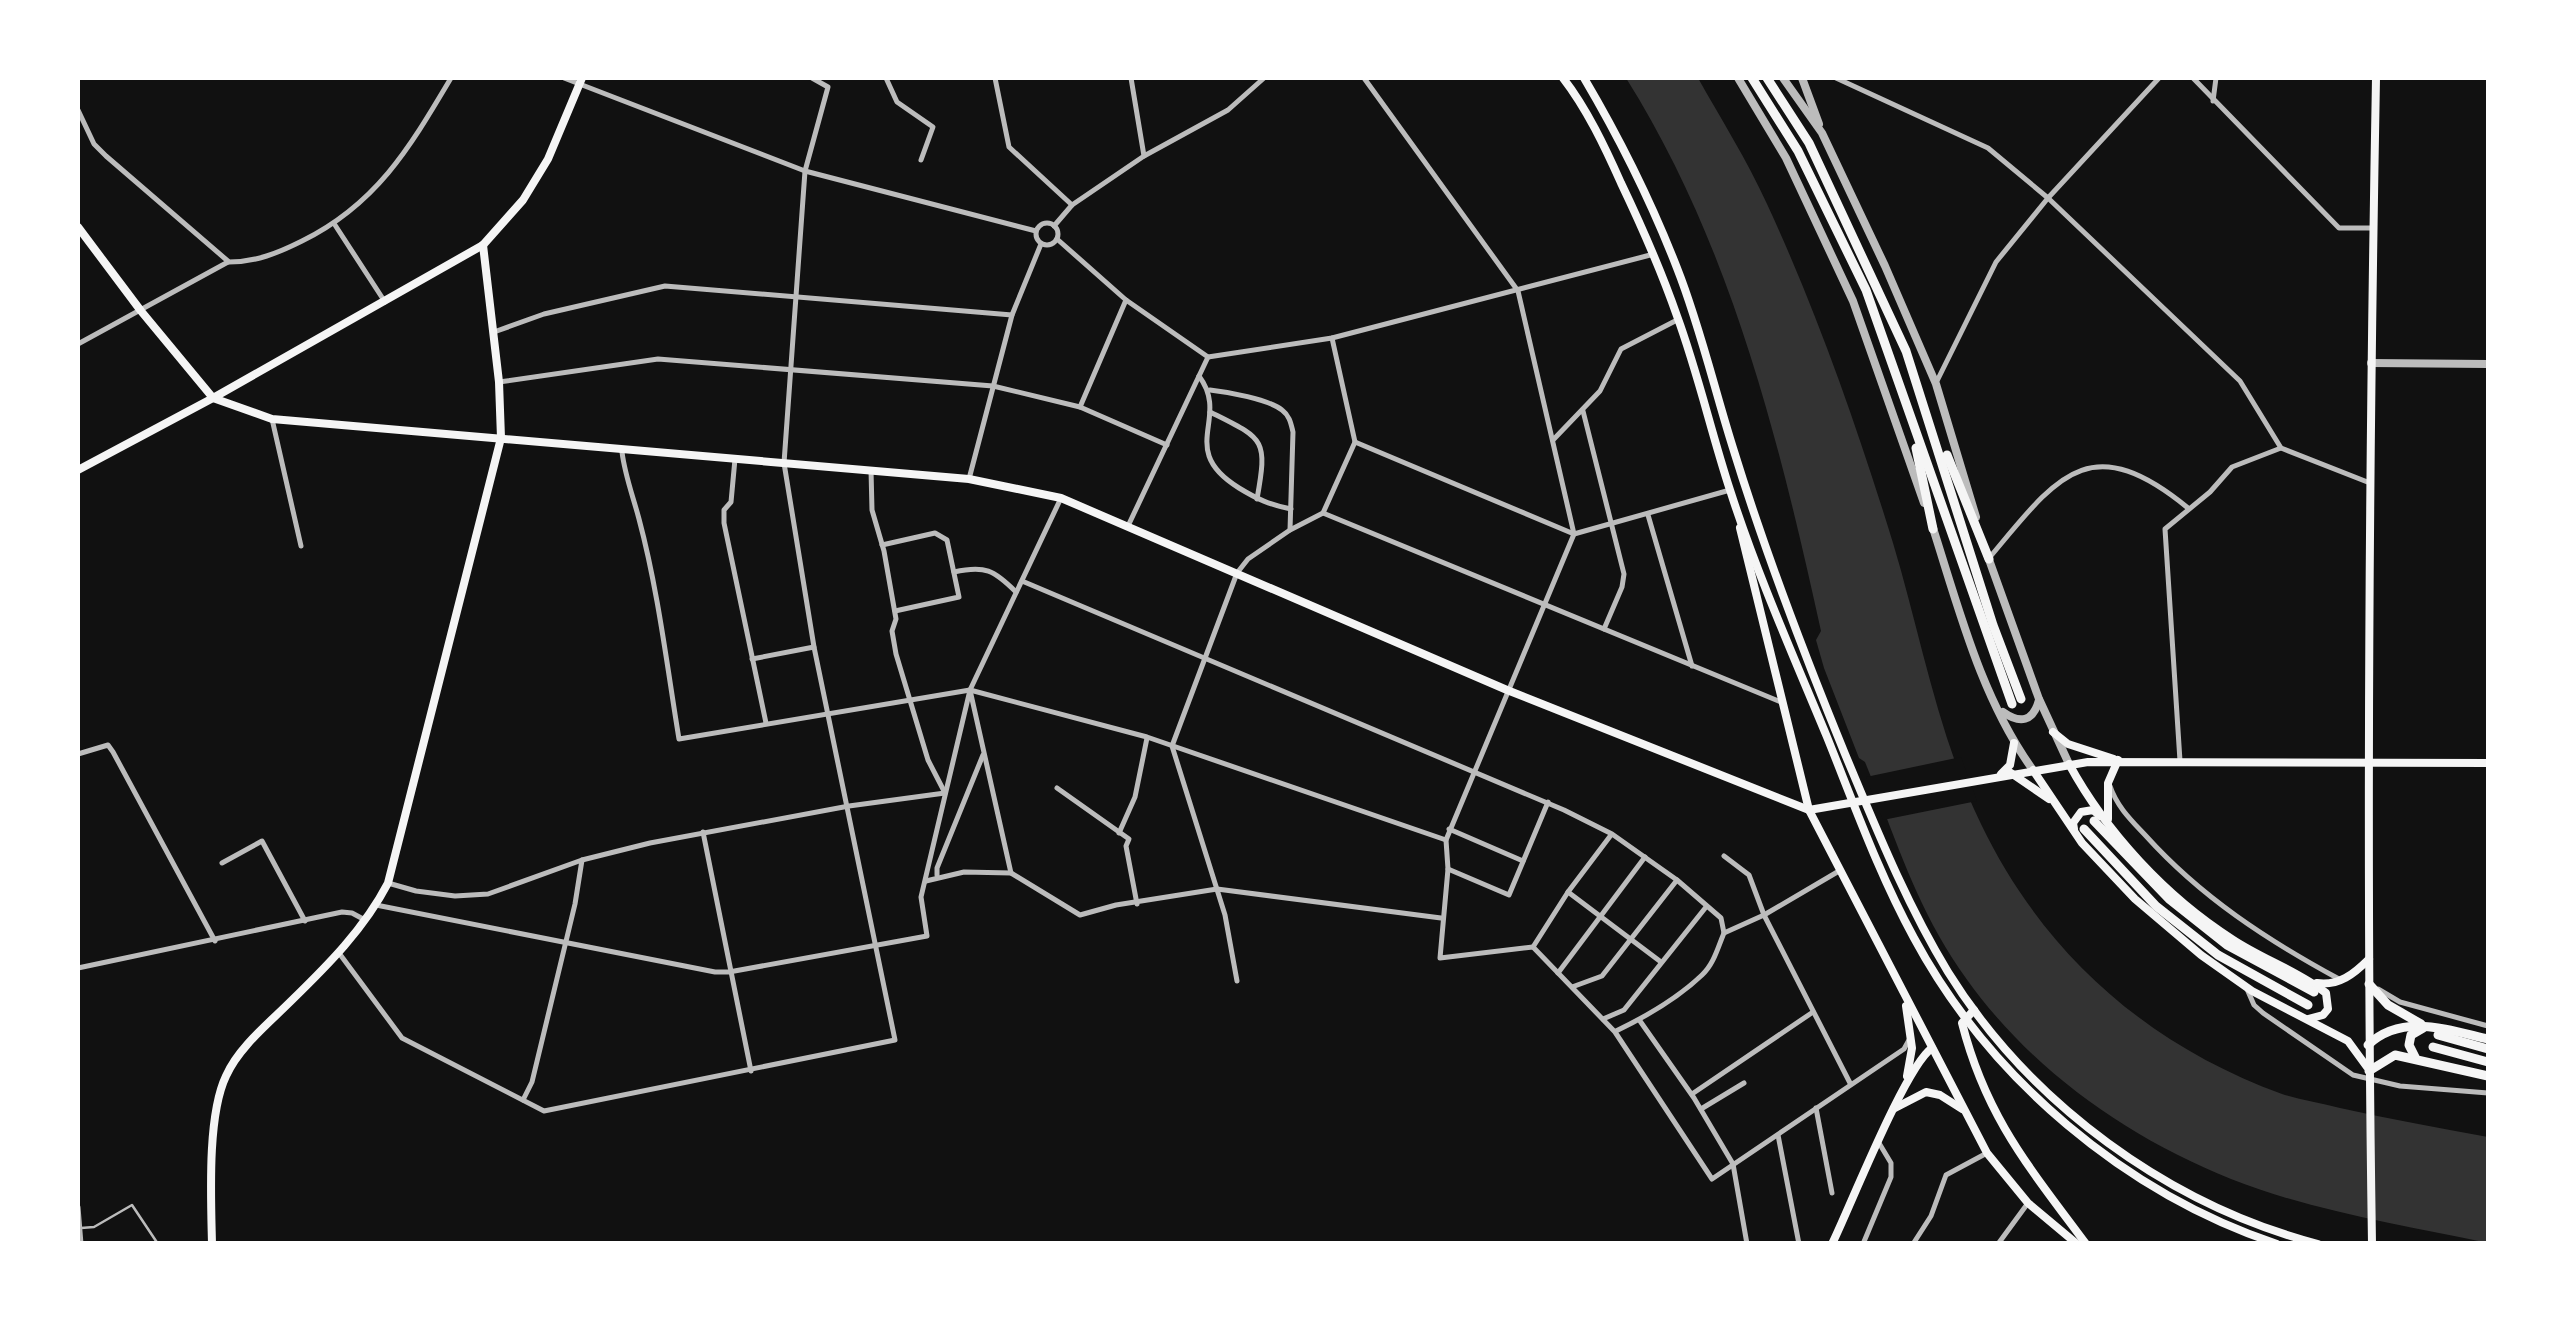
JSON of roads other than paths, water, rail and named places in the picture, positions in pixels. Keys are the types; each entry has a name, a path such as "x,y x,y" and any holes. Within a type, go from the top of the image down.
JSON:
{"highway":[{"path":"1751,78 1798,151 1866,290 1986,638 2016,702 1922,395"},
{"path":"1765,78 1809,143 1906,350 1988,559"},
{"path":"1908,406 1933,529"},
{"path":"2094,821 2169,899 2227,945 2313,987"},
{"path":"2080,830 2156,906 2218,955 2308,1005"},
{"path":"2369,984 2388,1004 2426,1025 2488,1039"},
{"path":"2368,1045 2379,1034 2426,1025"},
{"path":"2419,1061 2409,1044 2411,1035 2426,1025"},
{"path":"2438,1035 2488,1049"},
{"path":"2432,1047 2488,1062"},
{"path":"2369,1071 2395,1054 2488,1076"}],"main road":[{"path":"1564,78 1607,152 1679,319 1730,490 1808,810 1986,1153 2028,1203 2077,1244"},
{"path":"1584,78 1622,142 1678,270 1772,563 1867,807 1906,898 1974,1010 2032,1076 2108,1143 2202,1200 2246,1220 2318,1244"},
{"path":"2372,1244 2368,1045 2376,78"},
{"path":"78,470 214,398 483,244 523,200 546,163 581,81"},
{"path":"78,228 214,398 272,419 622,452 969,478 1061,498 1507,690 1808,810 1998,776 2011,769 2118,760 2488,763"},
{"path":"212,1244 214,1127 227,1072 260,1030 339,954 388,883 501,438 499,382 483,244"},
{"path":"1730,490 1896,904 1964,1020 2025,1086 2083,1137 2130,1171 2221,1222 2277,1244"},
{"path":"2053,732 2068,744 2118,760"},
{"path":"2011,769 2014,744"},
{"path":"2108,822 2108,782 2118,760"},
{"path":"2069,764 2108,822 2166,888 2229,938 2326,993 2328,1008 2316,1019 2306,1019"},
{"path":"2011,769 2080,830"},
{"path":"2033,770 2054,804"},
{"path":"2108,822 2093,810 2081,812 2074,823 2135,900 2245,986 2348,1041 2369,1071"},
{"path":"2313,987 2341,981 2369,959"},
{"path":"1904,997 1911,1035 1906,1082"},
{"path":"1974,1010 1962,1023 1974,1068 1994,1114 2086,1244"},
{"path":"1832,1244 1906,1082 1922,1055 1932,1048"},
{"path":"1895,1108 1926,1092 1940,1095 1964,1110"}],"street":[{"path":"78,344 229,262 251,262 335,225 363,202 412,144 451,78"},
{"path":"564,78 581,81 805,171 1036,231"},
{"path":"339,954 402,1038 544,1110 896,1040 814,647 784,463 805,171 828,87 812,78"},
{"path":"886,78 898,102 933,128 921,160"},
{"path":"995,78 1009,147 1072,205"},
{"path":"1131,78 1144,156"},
{"path":"1054,226 1072,205 1144,156 1228,110 1264,78"},
{"path":"1364,78 1518,291 1574,534 1446,840 1448,869 1440,958 1533,947"},
{"path":"1738,78 1797,181 1853,301 1968,639 2014,744 2033,770"},
{"path":"1751,78 1751,100"},
{"path":"1751,100 1756,84 1765,78"},
{"path":"1802,78 1822,133 1936,384 1988,559 2039,699 2069,764"},
{"path":"1836,78 1988,148 2048,198 2240,381 2282,448 2370,483"},
{"path":"1936,384 1996,262 2048,198 2159,78"},
{"path":"2193,78 2340,228 2374,228"},
{"path":"2213,100 2216,78"},
{"path":"1781,79 1822,133"},
{"path":"78,110 99,150 229,262"},
{"path":"1036,231 1044,223 1054,226"},
{"path":"335,225 385,302"},
{"path":"1054,226 1057,240 1126,300 1208,357 1332,338 1654,254"},
{"path":"969,478 1012,315 1041,244 1036,231"},
{"path":"1041,244 1048,246 1057,240"},
{"path":"494,332 544,314 665,286 1012,315"},
{"path":"1080,407 1126,300"},
{"path":"1553,440 1600,391 1620,349 1679,319"},
{"path":"1237,980 1217,889 1172,746 1237,573 1248,559 1323,513 1355,442 1332,338"},
{"path":"1127,527 1208,357"},
{"path":"499,382 658,359 994,386 1080,407 1166,445"},
{"path":"2371,363 2488,364"},
{"path":"1200,376 1210,390 1210,466 1257,499 1292,509"},
{"path":"1210,390 1270,404 1290,418 1290,530"},
{"path":"1582,411 1624,582 1604,629"},
{"path":"1209,412 1258,440 1263,450 1263,466 1257,499"},
{"path":"272,419 301,546"},
{"path":"1355,442 1574,534 1730,490"},
{"path":"2180,760 2165,530 2210,492 2232,467 2282,448"},
{"path":"622,452 638,516 679,740 970,690 1147,738 1446,840"},
{"path":"735,459 731,502 724,510 724,524 766,724"},
{"path":"1988,559 2050,488 2086,469 2133,471 2157,483 2188,508"},
{"path":"870,470 872,510 895,611 894,642 928,760 945,793"},
{"path":"376,905 730,972 927,936 920,897 970,690 1061,498"},
{"path":"1323,513 1784,704"},
{"path":"1648,514 1692,666"},
{"path":"882,545 935,533 947,540 959,596 895,611"},
{"path":"954,572 978,566 999,575 1016,592"},
{"path":"1022,581 1548,802 1612,834 1677,880 1721,918 1724,933 1714,958 1703,974 1639,1020 1615,1032"},
{"path":"752,659 814,647"},
{"path":"970,690 1010,874"},
{"path":"1999,710 2015,721 2026,720 2036,712 2039,699"},
{"path":"1118,833 1135,796 1147,738"},
{"path":"78,754 108,745 216,941"},
{"path":"937,876 984,752"},
{"path":"2108,782 2120,808 2167,860 2216,904 2341,981"},
{"path":"1057,788 1129,839 1126,846 1137,904"},
{"path":"388,883 455,896 488,894 582,860 703,832 945,793"},
{"path":"1448,869 1509,894 1548,802"},
{"path":"1450,829 1523,861"},
{"path":"703,832 751,1071"},
{"path":"1533,947 1612,834"},
{"path":"222,863 262,841 305,921"},
{"path":"1724,856 1750,874 1764,915 1850,1083"},
{"path":"1558,973 1644,857"},
{"path":"522,1101 532,1082 582,860"},
{"path":"1724,933 1764,915 1839,871"},
{"path":"926,882 937,876 964,872 1010,874 1080,914 1217,889 1441,918"},
{"path":"1572,987 1602,976 1677,880"},
{"path":"1568,892 1662,962"},
{"path":"1603,1019 1624,1010 1706,907"},
{"path":"78,968 342,912 352,912 365,920"},
{"path":"1533,947 1615,1032 1712,1179 1904,1050 1911,1035"},
{"path":"2369,984 2400,1002 2488,1026"},
{"path":"2245,986 2262,1013 2353,1075 2400,1086 2488,1093"},
{"path":"1692,1094 1813,1012"},
{"path":"1639,1020 1692,1094 1733,1164 1747,1244"},
{"path":"1891,1058 1908,1068"},
{"path":"1701,1110 1744,1083"},
{"path":"1816,1108 1832,1193"},
{"path":"1778,1135 1799,1244"},
{"path":"1863,1244 1891,1176 1891,1163 1879,1143"},
{"path":"1913,1244 1931,1216 1946,1175 1986,1153"},
{"path":"1998,1244 2028,1203"},
{"path":"78,1208 80,1244"}],"lane":[{"path":"79,1228 94,1226 132,1205 158,1244"}]}
